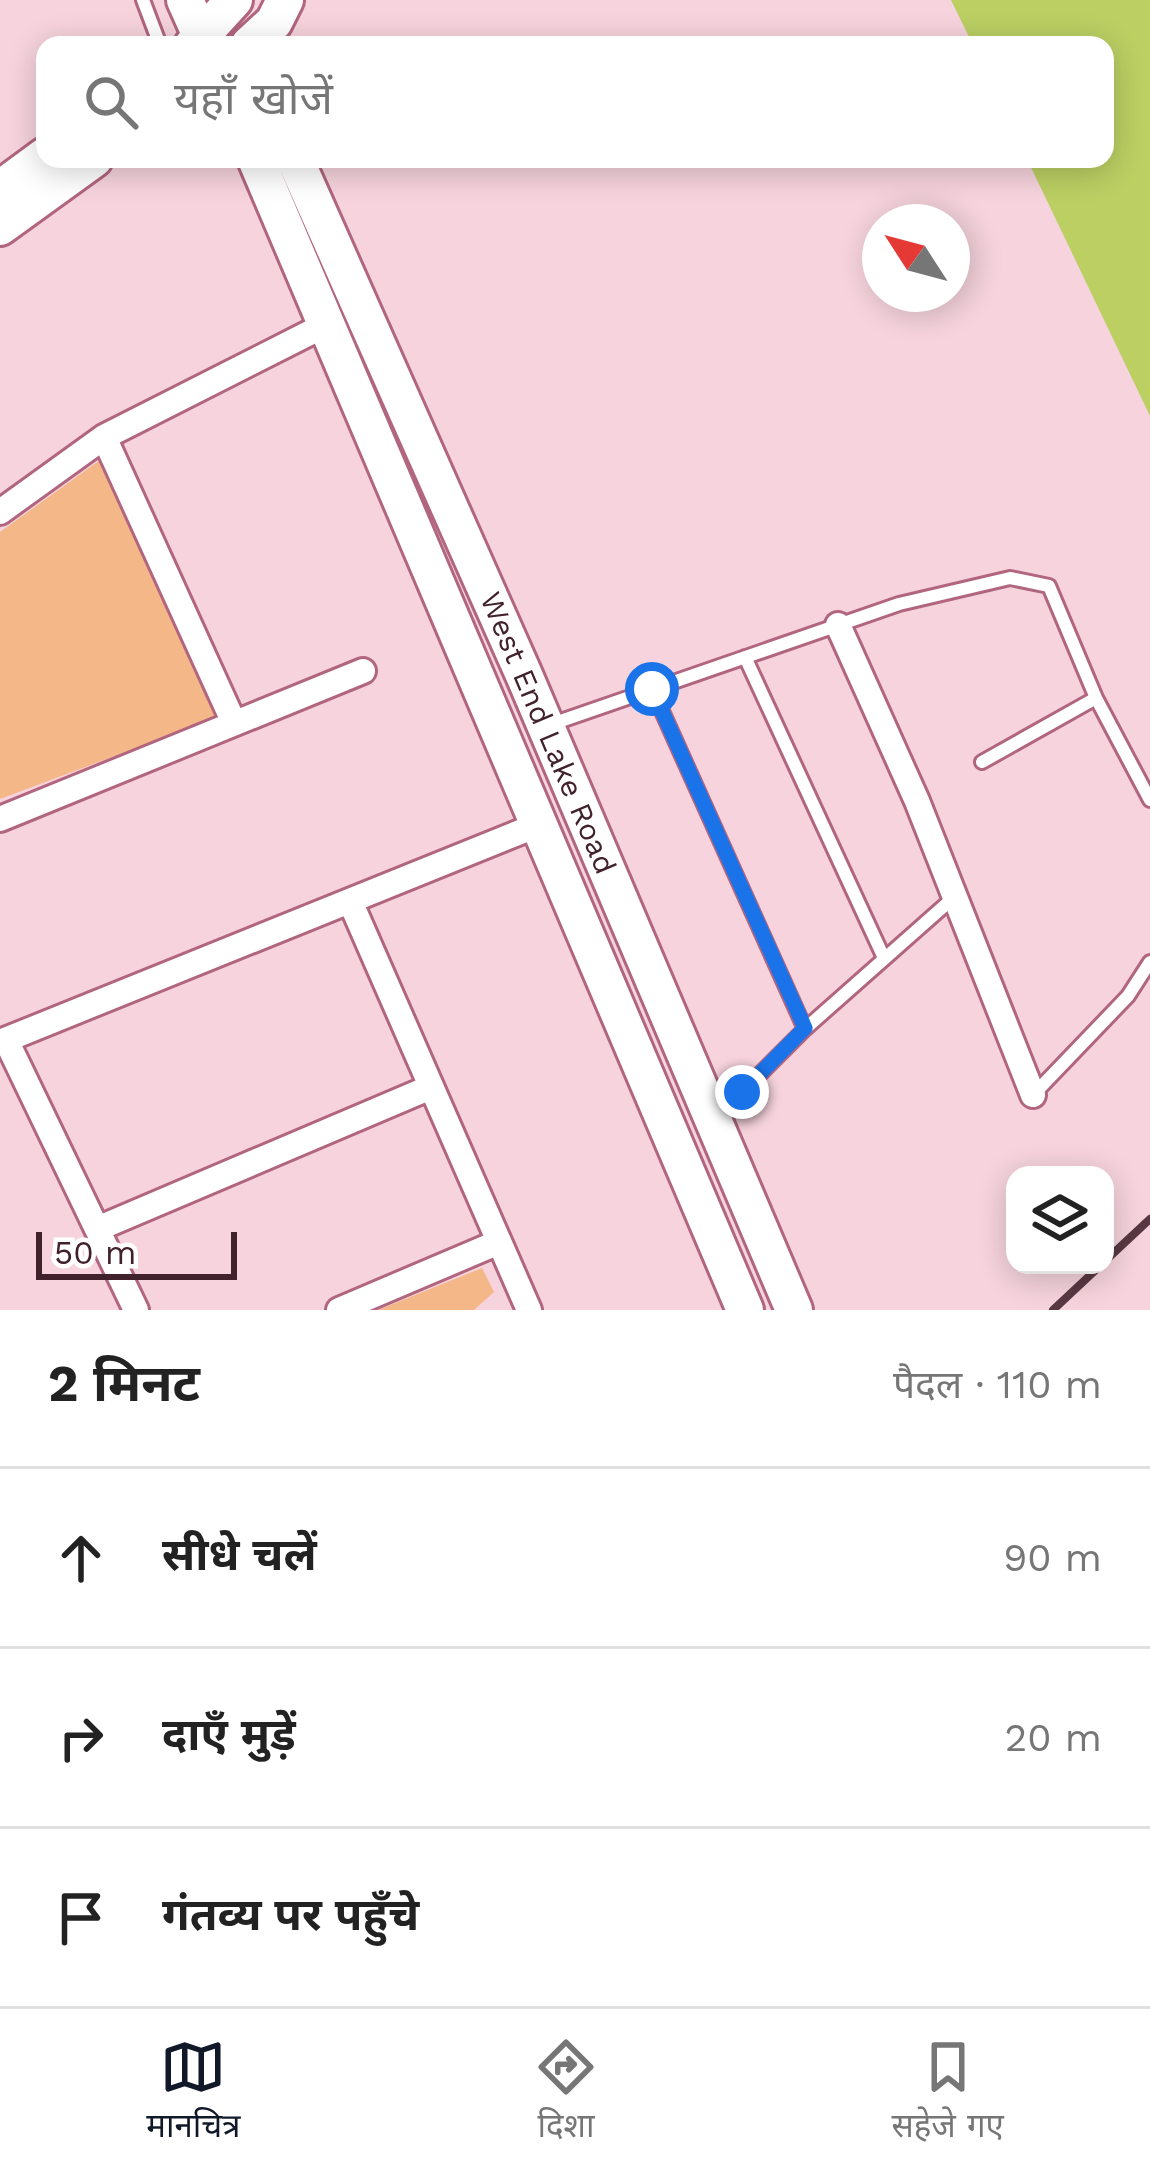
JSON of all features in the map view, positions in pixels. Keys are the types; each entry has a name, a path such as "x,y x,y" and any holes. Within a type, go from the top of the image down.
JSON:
{"street":[{"path":"185,0 198,36"},
{"path":"259,36 274,22 285,0"},
{"path":"205,36 232,1"},
{"path":"232,1 246,36"},
{"path":"0,189 36,163"},
{"path":"0,227 82,168"},
{"name":"West End Lake Road","path":"260,168 745,1310"},
{"name":"West End Lake Road","path":"300,168 794,1310"},
{"path":"0,512 104,437 327,324"},
{"path":"104,437 234,723"},
{"path":"838,625 917,800 1033,1095"},
{"path":"0,819 363,671"},
{"path":"136,1310 3,1041 540,824"},
{"path":"350,901 525,1300 499,1310"},
{"path":"97,1229 431,1087"},
{"path":"339,1310 500,1242"}],"lane":[{"path":"143,0 157,36"},
{"path":"545,726 899,604 1010,578 1049,586 1096,698 1150,800"},
{"path":"745,657 884,958"},
{"path":"652,689 805,1028"},
{"path":"982,762 1096,698"},
{"path":"742,1092 805,1028 952,899"},
{"path":"1033,1095 1128,996 1150,962"}],"shaded area":[{"path":"951,0 1150,0 1150,416 1031,168 1114,168 1114,36 969,36"},
{"path":"100,460 219,717 0,799 0,532"},
{"path":"482,1268 494,1292 474,1310 378,1310"}],"railway":[{"path":"1114,1253 1150,1219"},
{"path":"1053,1310 1091,1274"}],"route":[{"path":"652,689 805,1028 742,1092"}]}
